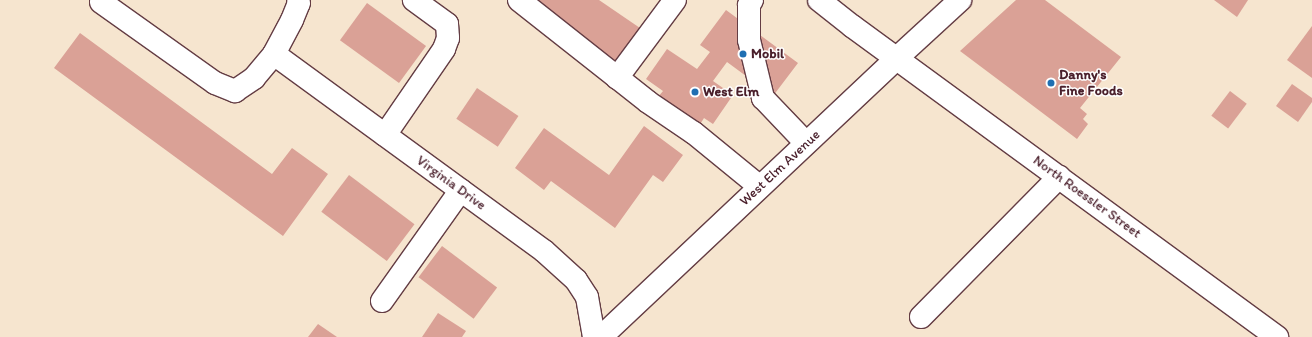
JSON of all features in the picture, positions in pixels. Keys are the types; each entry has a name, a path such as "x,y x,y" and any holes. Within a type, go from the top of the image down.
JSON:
{"street":[{"path":"101,2 215,84 235,91 254,78 274,54 292,20 299,3 298,0"},
{"path":"385,134 444,49 448,38 447,24 414,0"},
{"path":"519,0 648,102 694,133 760,187"},
{"path":"617,78 675,0"},
{"path":"752,0 749,5 749,40 763,98 806,143"},
{"name":"North Roessler Street","path":"819,0 852,26 1277,337"},
{"name":"West Elm Avenue","path":"601,337 896,58 960,0"},
{"name":"Virginia Drive","path":"274,54 544,251 576,280 587,297 594,337"},
{"path":"921,317 1059,177"},
{"path":"382,301 461,190"}],"building":[{"path":"528,0 599,0 640,28 616,64"},
{"name":"Danny's Fine Foods","path":"1016,0 1045,0 1121,57 1080,108 1087,114 1083,119 1088,124 1077,139 960,51"},
{"path":"1214,0 1248,0 1237,17"},
{"path":"367,3 426,46 399,83 340,40"},
{"path":"726,10 798,63 773,96 727,62 713,81 733,95 713,124 704,118 699,126 658,97 663,91 646,79 667,49 697,69 710,52 700,45"},
{"path":"1312,26 1312,78 1287,60"},
{"path":"80,33 272,174 292,148 328,174 283,236 54,68"},
{"path":"1292,84 1312,98 1312,102 1298,122 1276,106"},
{"path":"477,88 518,116 498,147 456,119"},
{"path":"1230,91 1247,104 1228,128 1211,116"},
{"path":"644,126 683,155 663,182 653,175 615,228 551,181 544,190 515,168 544,128 609,175"},
{"path":"349,175 414,224 387,261 321,212"},
{"path":"442,246 497,288 474,319 419,277"},
{"path":"438,313 466,331 462,337 422,337"},
{"path":"318,324 337,337 308,337"}],"place":[{"name":"Mobil","path":"743,54"},
{"name":"Danny's Fine Foods","path":"1051,83"},
{"name":"West Elm","path":"695,92"}]}
